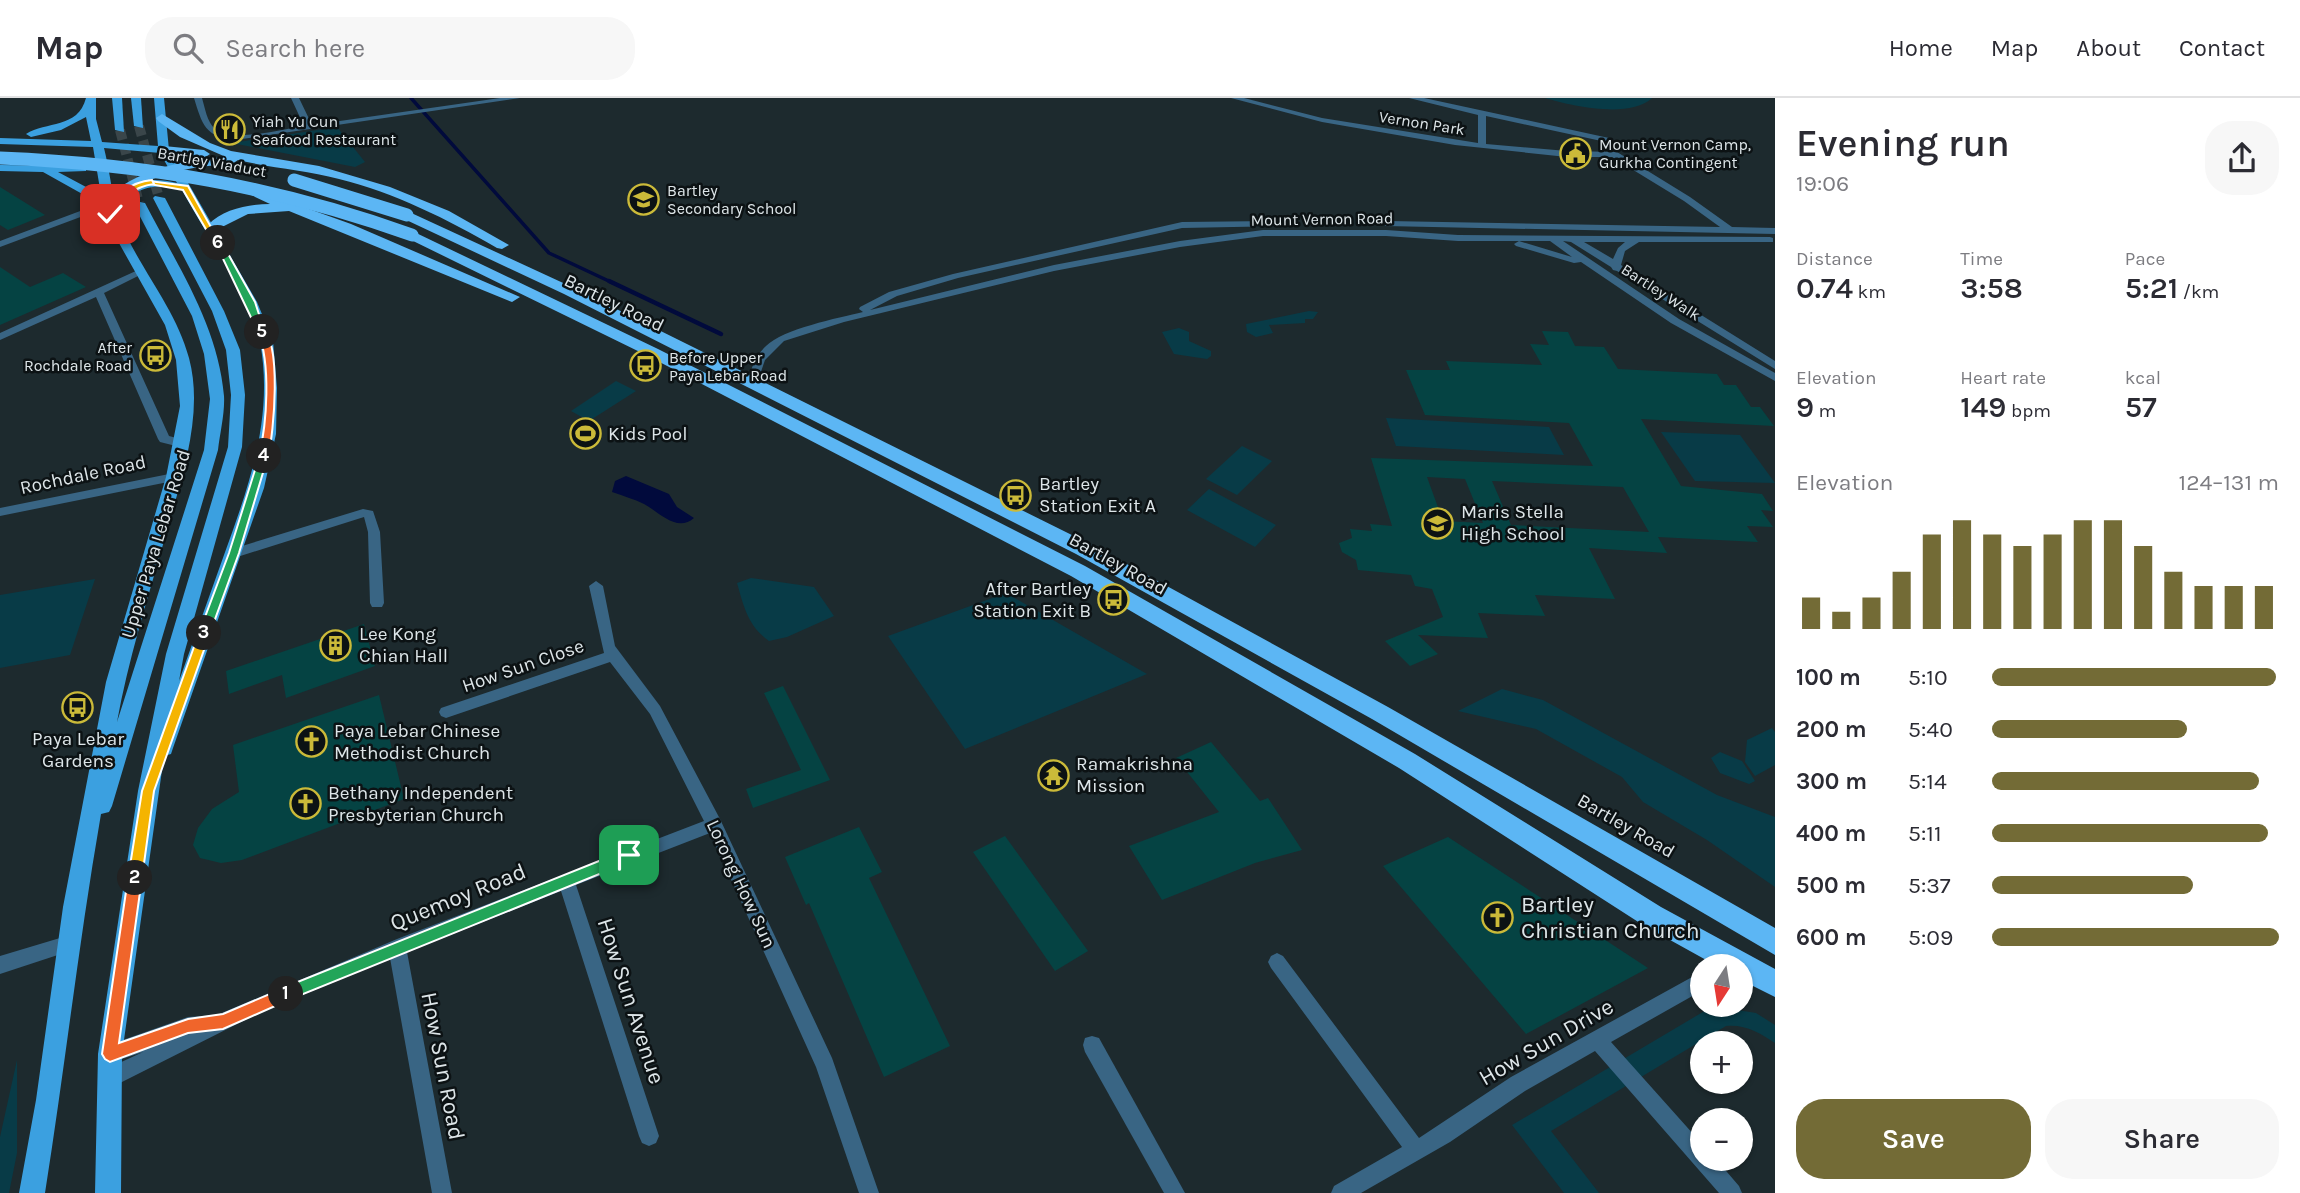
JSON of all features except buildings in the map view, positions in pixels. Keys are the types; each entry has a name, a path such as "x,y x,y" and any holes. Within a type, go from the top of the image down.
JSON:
{"highway":[{"path":"162,118 178,131 214,151 248,159"},
{"name":"Bartley Viaduct","path":"0,150 110,153 216,165 307,183 407,215"},
{"path":"164,150 280,164 342,176 402,194 461,221 557,278 569,290"},
{"name":"Bartley Viaduct","path":"0,158 78,161 208,177 307,198 412,234"},
{"path":"179,178 248,159"},
{"path":"236,189 227,177 244,166 280,164"},
{"path":"108,207 119,190 148,175 236,189 313,214 595,331 619,335"},
{"path":"213,235 215,225 222,219 247,210 277,208 313,214"},
{"name":"Bartley Road","path":"407,215 569,290 1083,549 1263,646 1775,942"},
{"name":"Bartley Road","path":"412,234 619,335 1078,571 1407,761 1714,954"},
{"name":"Bartley Road","path":"1754,974 1775,984"}],"main road":[{"path":"117,98 120,130"},
{"path":"136,98 139,126"},
{"path":"148,791 256,488 269,435 270,388 266,341 245,290 164,150 159,98"},
{"path":"0,140 42,133 64,125 85,113 91,99"},
{"name":"Upper Paya Lebar Road","path":"32,1193 74,907 115,682 174,477 187,406 183,360 171,326 108,207 91,99"},
{"path":"0,140 164,150"},
{"path":"23,167 51,171 108,207 138,184 163,183 179,178"},
{"path":"0,168 104,170 148,175"},
{"path":"108,1193 110,1066 148,791 175,654 235,447 238,395 233,350 218,311 159,198"},
{"name":"Upper Paya Lebar Road","path":"74,907 139,678 211,450 217,399 211,354 198,316 139,202"}],"street":[{"path":"198,98 211,132 219,137 235,138 431,110 467,101 516,98"},
{"path":"295,98 309,127"},
{"name":"Vernon Park","path":"1235,98 1322,120 1482,147 1567,154 1614,154 1686,199 1728,230"},
{"path":"1413,98 1606,140"},
{"name":"Vernon Park","path":"1482,113 1482,147"},
{"path":"0,244 108,207"},
{"name":"Mount Vernon Road","path":"841,320 893,293 1182,225 1485,238 1773,240"},
{"name":"Bartley Walk","path":"1534,226 1675,321 1775,378"},
{"name":"Mount Vernon Road","path":"752,384 761,360 780,339 841,320 1054,268 1260,228 1552,226 1728,230"},
{"name":"Bartley Walk","path":"1552,226 1775,366"},
{"path":"1728,230 1775,230"},
{"path":"1728,230 1743,237 1773,240"},
{"path":"1485,238 1542,250 1595,267"},
{"path":"1616,268 1618,253 1624,244 1637,239"},
{"path":"0,337 141,272"},
{"name":"Upper Paya Lebar Road","path":"98,291 164,439 180,443"},
{"name":"Rochdale Road","path":"0,512 174,477"},
{"path":"234,553 350,517 369,514 374,532 377,603"},
{"name":"Lorong How Sun","path":"596,586 605,638 613,655 656,710 714,824 825,1065 869,1193"},
{"name":"How Sun Close","path":"446,712 613,655"},
{"name":"Quemoy Road","path":"110,1066 223,1022 397,947 714,824"},
{"name":"How Sun Avenue","path":"566,880 649,1136"},
{"path":"0,965 70,943"},
{"name":"How Sun Road","path":"397,947 442,1193"},
{"path":"1277,961 1416,1150"},
{"name":"How Sun Drive","path":"1341,1193 1416,1150 1518,1084 1690,987"},
{"path":"1597,1040 1732,1193"},
{"path":"1092,1045 1175,1193"}],"shaded area":[{"path":"1545,98 1652,98 1630,108 1600,109"},
{"path":"337,127 365,162 355,167 232,143"},
{"path":"1309,311 1318,312 1313,319 1305,319 1305,323 1269,325 1273,333 1256,337 1247,332 1246,324"},
{"path":"1179,328 1189,332 1189,341 1211,351 1211,356 1207,359 1174,354 1162,332"},
{"path":"616,381 636,391 589,421 571,411"},
{"path":"1386,418 1549,427 1564,455 1396,446"},
{"path":"1661,432 1740,435 1775,483 1695,481"},
{"path":"1242,446 1272,461 1237,495 1206,479"},
{"path":"626,476 669,494 677,507 694,518 688,522 675,522 644,504 612,492 615,481"},
{"path":"1209,489 1276,525 1255,547 1187,510"},
{"path":"751,578 814,587 834,616 787,637 769,641 751,622 737,583"},
{"path":"95,579 70,655 0,668 0,595"},
{"path":"1006,593 1147,674 965,749 888,636"},
{"path":"1502,689 1543,700 1717,795 1775,817 1775,887 1707,840 1643,802 1622,777 1536,729 1458,711"},
{"path":"1772,728 1775,732 1775,765 1755,776 1745,762 1747,740"},
{"path":"1720,752 1742,761 1755,781 1749,784 1720,773 1711,758"},
{"path":"1754,1013 1775,1025 1775,1043 1746,1028 1733,1026 1726,1026 1718,1031 1690,1031 1690,1048 1551,1131 1599,1193 1564,1193 1512,1125 1694,1017 1754,1017"},
{"path":"17,1060 17,1153 9,1193 0,1193 0,1137"}],"waterway":[{"path":"411,98 549,253 613,283"},
{"path":"609,281 721,334"}],"tunnel":[{"path":"139,126 159,198"},
{"path":"120,130 139,203"}],"place":[{"name":"Yiah Yu Cun Seafood Restaurant","path":"229,130"},
{"name":"Mount Vernon Camp, Gurkha Contingent","path":"1576,153"},
{"name":"Bartley Secondary School","path":"644,199"},
{"name":"After Rochdale Road","path":"155,356"},
{"name":"Before Upper Paya Lebar Road","path":"646,366"},
{"name":"Kids Pool","path":"585,434"},
{"name":"Bartley Station Exit A","path":"1016,495"},
{"name":"Maris Stella High School","path":"1438,523"},
{"name":"After Bartley Station Exit B","path":"1114,600"},
{"name":"Lee Kong Chian Hall","path":"336,645"},
{"name":"Paya Lebar Gardens","path":"78,708"},
{"name":"Paya Lebar Chinese Methodist Church","path":"311,742"},
{"name":"Ramakrishna Mission","path":"1053,775"},
{"name":"Bethany Independent Presbyterian Church","path":"305,804"},
{"name":"Bartley Christian Church","path":"1498,917"}],"route":[{"path":"110,214 122,196 138,184 163,183 186,188 251,302 266,341 270,388 269,435 256,488 148,791 110,1054 188,1026 223,1022 397,947 629,855"}]}
